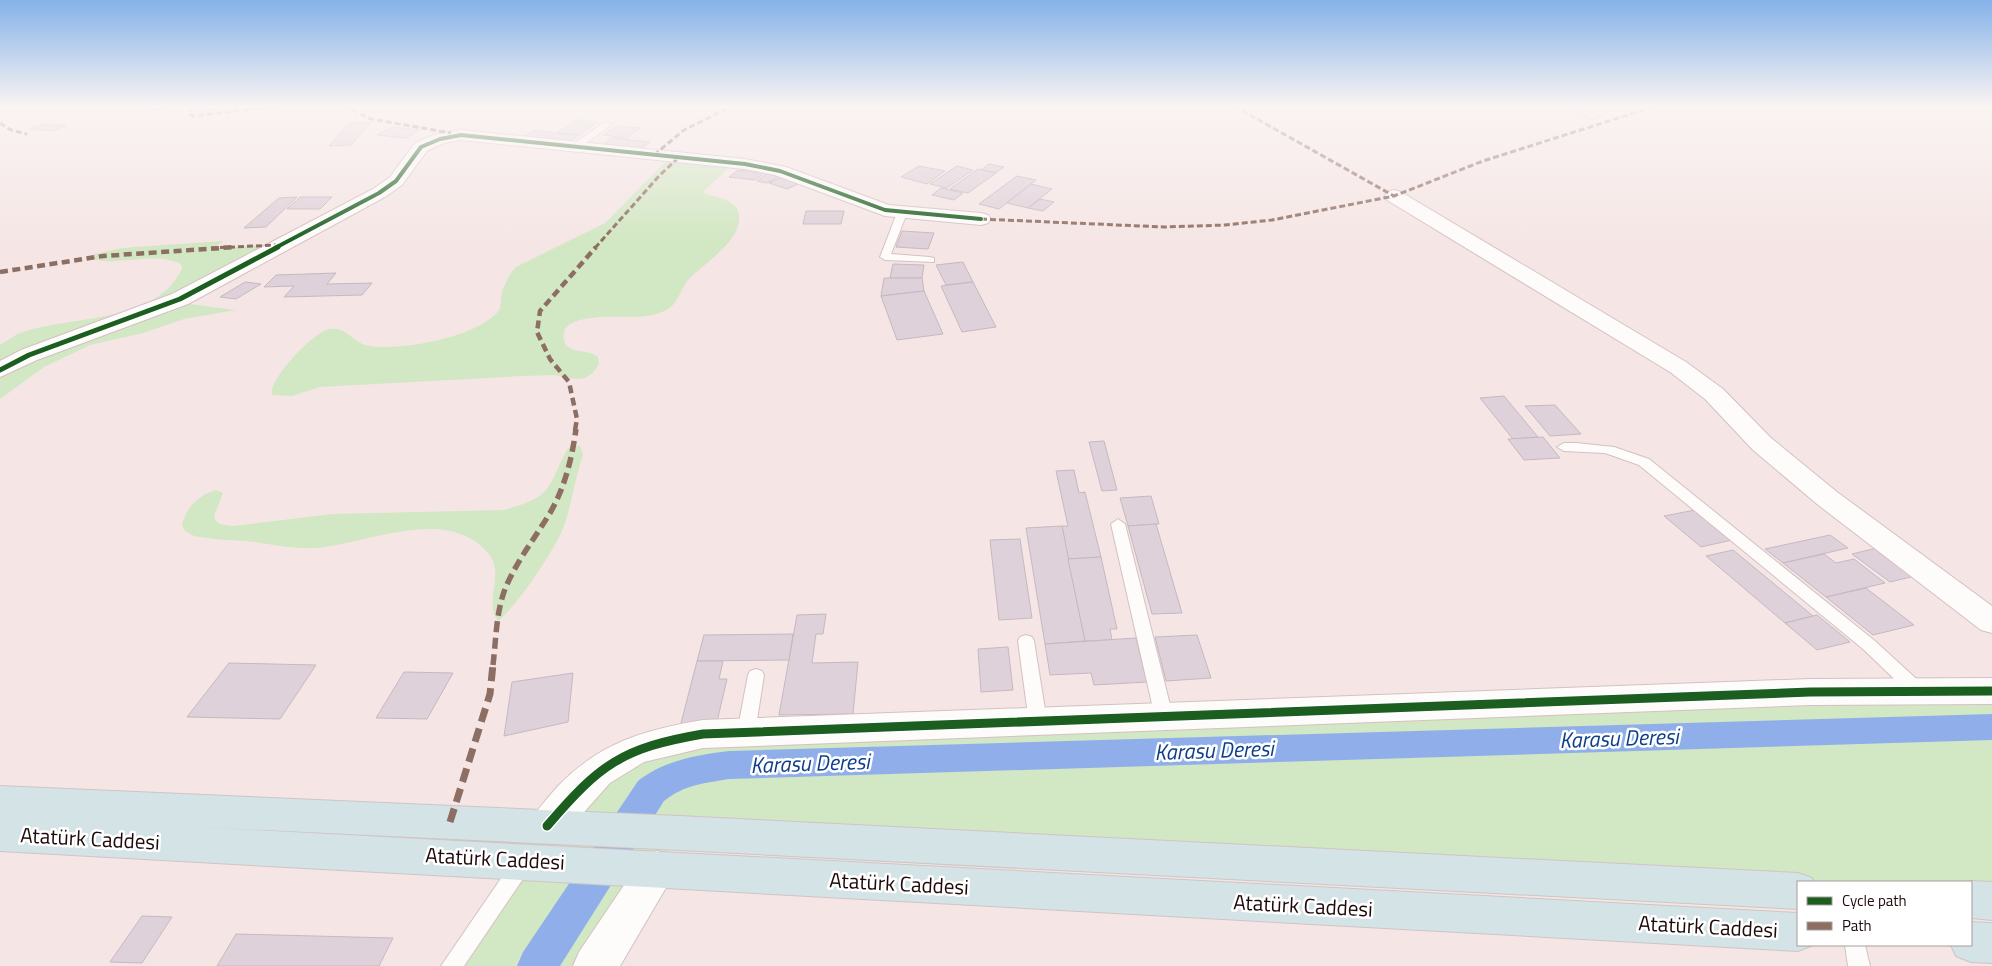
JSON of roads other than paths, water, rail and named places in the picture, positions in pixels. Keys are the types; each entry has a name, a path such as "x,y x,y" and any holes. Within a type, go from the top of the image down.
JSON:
{"highway":[{"name":"Atatürk Caddesi","path":"0,802 547,826 1797,891"},
{"name":"Atatürk Caddesi","path":"0,834 524,860 657,870 1797,932"},
{"path":"1972,900 1992,901"},
{"path":"1972,942 1992,943"}],"street":[{"path":"0,370 29,355 180,299 389,187 418,151"},
{"path":"614,151 764,167 796,176 868,204 902,213 981,219"},
{"path":"1394,196 1678,367 1714,394 1762,444 1827,498 1992,622"},
{"path":"547,826 580,787 615,759 631,751 664,740 703,734 1810,692 1992,691"},
{"path":"594,966 657,870"}],"lane":[{"path":"902,213 884,257 930,260"},
{"path":"1564,447 1606,448 1644,462 1869,645 1917,690"},
{"path":"1118,524 1164,717"},
{"path":"1026,641 1038,722"},
{"path":"746,733 756,675"},
{"path":"452,966 524,860"},
{"path":"1856,946 1859,966"}],"waterway":[{"name":"Karasu Deresi","path":"537,966 651,791 668,779 687,772 708,768 729,765 1992,727"}]}
